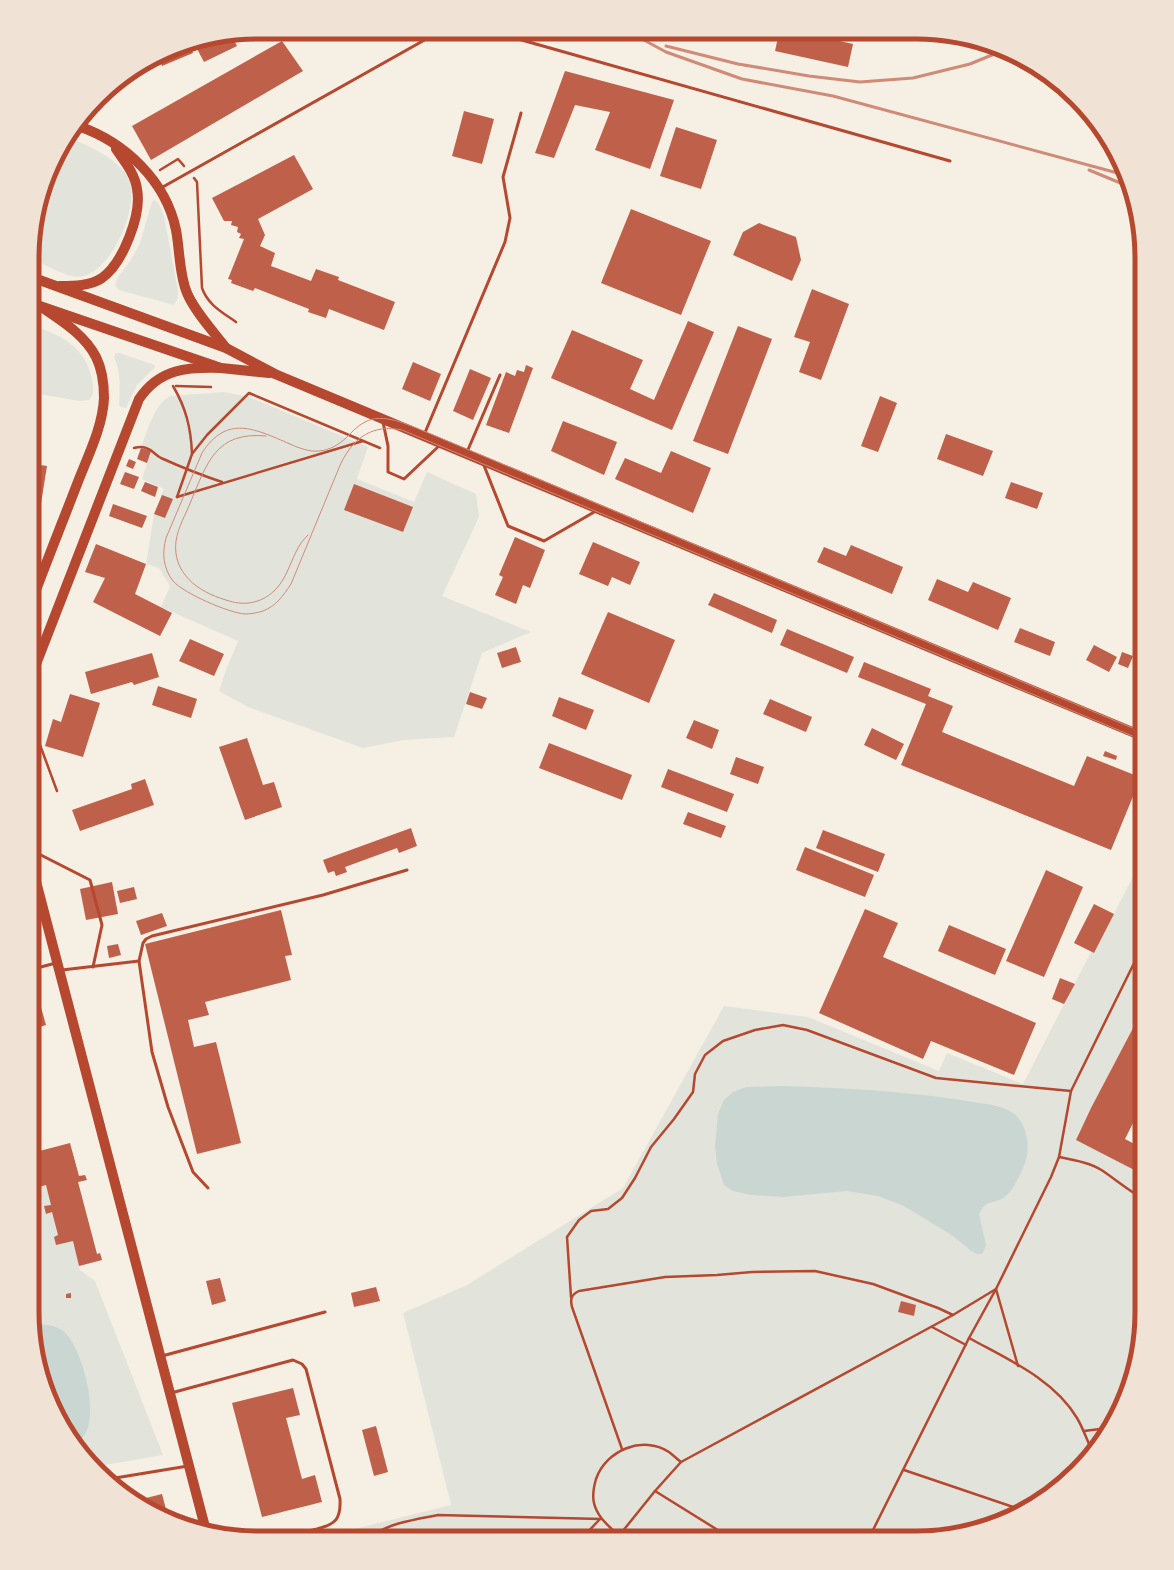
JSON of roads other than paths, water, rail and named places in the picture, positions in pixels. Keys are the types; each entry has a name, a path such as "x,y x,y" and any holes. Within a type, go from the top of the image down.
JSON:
{"main road":[{"path":"82,128 100,136 138,162 160,189 168,205 176,229 183,278 187,294 226,348"},
{"path":"52,286 73,286 90,283 101,278 111,269 125,246 136,216 138,190 134,177 113,144"},
{"path":"39,280 226,348 275,374 1135,733"},
{"path":"39,306 221,368"},
{"path":"39,307 68,325 84,340 96,356 103,378 104,399 100,420 90,450 39,582"},
{"path":"39,656 139,398 145,390 162,376 175,371 197,367 275,374"},
{"path":"39,893 204,1525"}],"lane":[{"path":"160,189 425,39"},
{"path":"518,39 950,161"},
{"path":"424,436 505,242 510,218 503,177 521,113"},
{"path":"467,454 500,375"},
{"path":"383,418 388,451 388,472 404,479 442,443"},
{"path":"481,460 508,526 544,541 599,509"},
{"path":"39,854 90,880 102,925 93,967"},
{"path":"208,1188 193,1172 168,1107 152,1052 139,961 143,943 146,939 152,936 323,895 407,870"},
{"path":"39,968 58,966 93,967 139,961"},
{"path":"160,1356 325,1312"},
{"path":"169,1394 293,1360 302,1364 306,1369 340,1499 339,1515 335,1521 330,1526 310,1531"},
{"path":"115,1478 188,1466"}],"tram line":[{"path":"1135,729 426,432 404,423 387,419 372,419 365,422 357,427 337,445 327,450 319,451 300,448 253,430 242,428 232,429 221,433 202,453 166,538 164,555 165,566 173,581 178,586 207,602 238,613 251,614 268,609 279,600 291,584 346,454 358,440 373,431 382,429 402,430 1135,737"},
{"path":"266,436 249,436 235,439 225,444 216,452 209,462 202,474 178,531 176,541 178,563 189,580 206,592 232,602 251,603 263,599 278,587 284,578 298,547 308,535"}],"railway":[{"path":"642,39 666,52 742,79 833,96 1118,173"},
{"path":"666,46 738,64 809,76 860,82 913,78 970,64 994,54"},
{"path":"1089,170 1121,183"}]}
